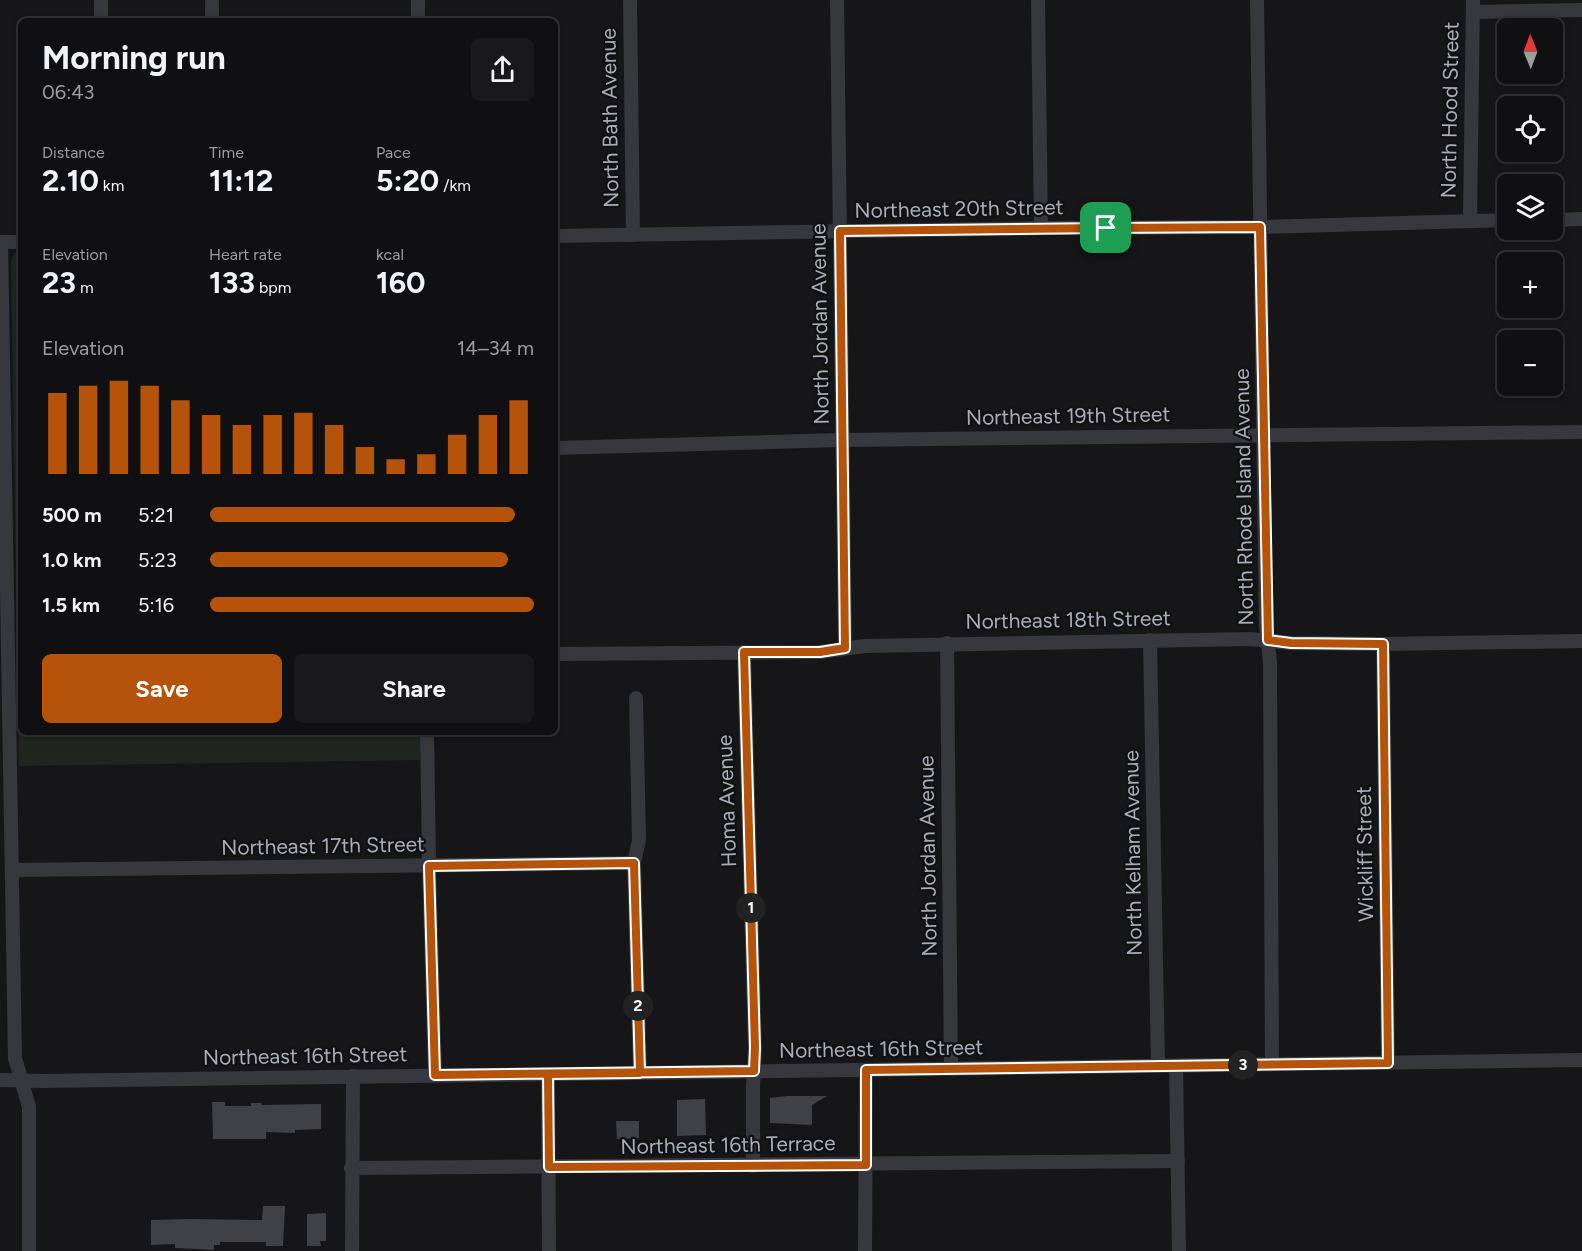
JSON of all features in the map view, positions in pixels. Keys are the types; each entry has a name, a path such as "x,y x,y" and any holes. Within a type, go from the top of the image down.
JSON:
{"street":[{"path":"101,0 101,18"},
{"path":"212,0 212,18"},
{"path":"417,0 418,18"},
{"name":"North Bath Avenue","path":"630,0 633,235"},
{"name":"North Jordan Avenue","path":"837,0 845,648"},
{"path":"1038,0 1041,228"},
{"name":"North Rhode Island Avenue","path":"1257,0 1270,662 1272,1065"},
{"path":"1473,6 1582,10"},
{"name":"North Hood Street","path":"1470,220 1473,6"},
{"path":"1563,220 1582,219"},
{"name":"Northeast 20th Street","path":"558,236 1260,227 1497,220"},
{"path":"18,242 1,242 2,367 6,452 4,599 6,843 12,870 15,1058 29,1107 29,1251"},
{"name":"Northeast 19th Street","path":"558,448 843,440 1582,432"},
{"path":"6,452 18,452"},
{"name":"Northeast 18th Street","path":"558,654 820,652 865,645 1150,640 1251,639 1291,643 1383,644 1582,641"},
{"name":"North Kelham Avenue","path":"1150,640 1158,1066"},
{"name":"North Jordan Avenue","path":"947,643 951,1069"},
{"name":"Wickliff Street","path":"1383,644 1388,1063"},
{"name":"Homa Avenue","path":"744,652 755,1048 753,1166"},
{"path":"636,698 639,840 634,863 640,1073"},
{"path":"428,735 435,1075"},
{"name":"Northeast 17th Street","path":"12,870 634,863"},
{"name":"Northeast 16th Street","path":"0,1080 1582,1060"},
{"path":"1176,1066 1179,1251"},
{"path":"865,1251 866,1070"},
{"path":"548,1074 549,1251"},
{"path":"352,1076 352,1251"},
{"name":"Northeast 16th Terrace","path":"351,1168 1178,1161"}],"shaded area":[{"path":"18,252 18,703 11,261 14,253"},
{"path":"19,735 420,735 420,760 19,766"}],"building":[{"path":"827,1096 812,1105 812,1125 770,1123 770,1098"},
{"path":"705,1099 706,1135 677,1136 677,1100"},
{"path":"212,1102 225,1102 225,1106 251,1106 251,1103 262,1105 321,1104 321,1129 295,1130 295,1133 266,1132 266,1139 213,1139"},
{"path":"616,1121 639,1121 639,1138 617,1139"},
{"path":"263,1206 285,1206 283,1246 266,1246 266,1242 220,1242 220,1245 214,1245 214,1250 175,1248 175,1244 151,1245 151,1220 262,1220"},
{"path":"326,1213 326,1241 320,1241 321,1246 307,1246 307,1214"}],"route":[{"path":"1106,228 840,231 845,648 820,652 744,652 754,1071 640,1073 435,1075 429,866 634,863 640,1073 548,1074 549,1167 866,1165 866,1070 1388,1063 1383,644 1291,643 1268,640 1260,227 1106,228"}]}
